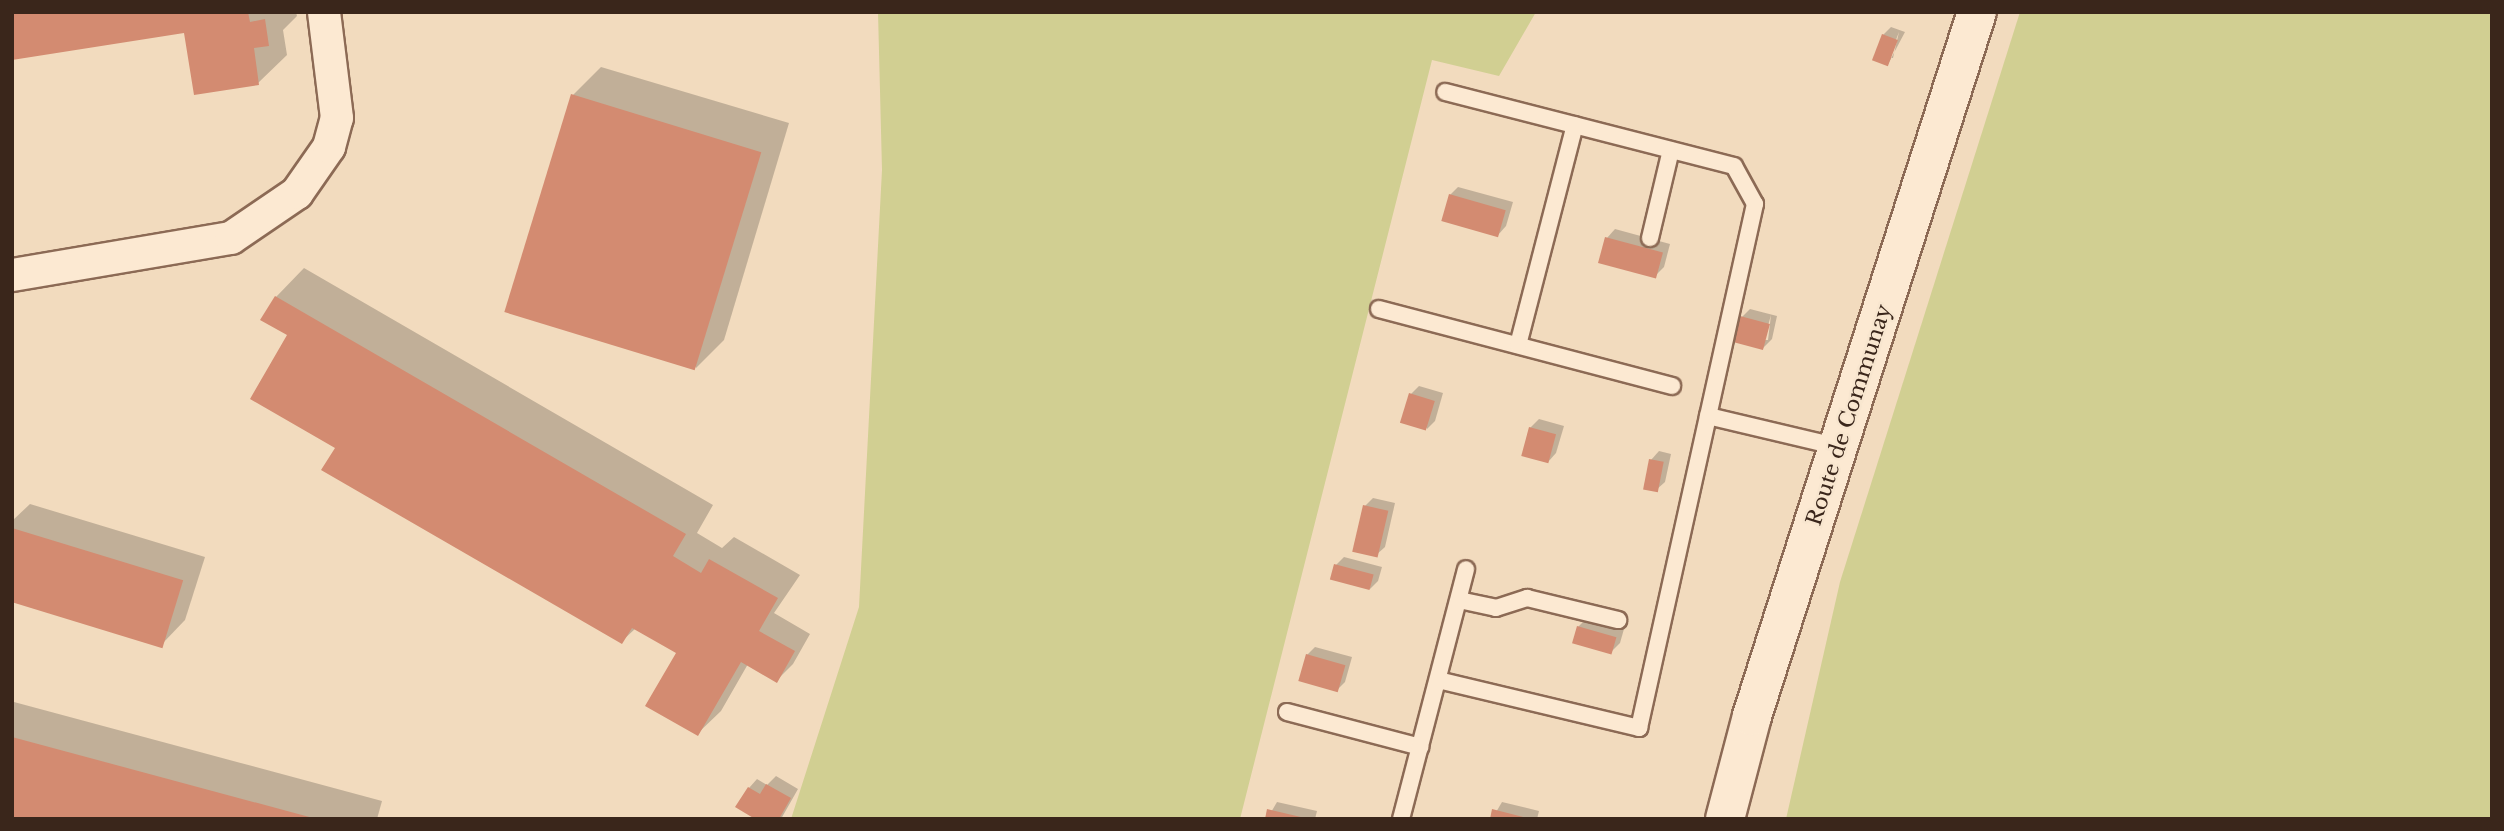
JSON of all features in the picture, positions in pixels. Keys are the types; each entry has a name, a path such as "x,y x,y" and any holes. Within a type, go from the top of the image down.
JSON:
{"street":[{"path":"12,275 231,238 297,193 329,147 337,118 324,12"},
{"name":"Route de Communay","path":"1725,819 1752,716 1977,12"}],"lane":[{"path":"1438,680 1639,728 1755,204 1734,166 1445,92"},
{"path":"1518,345 1575,125"},
{"path":"1650,238 1671,150"},
{"path":"1379,309 1672,386"},
{"path":"1708,416 1839,447"},
{"path":"1401,819 1466,569"},
{"path":"1459,600 1496,608 1527,598 1618,620"},
{"path":"1287,712 1420,747"}],"shaded area":[{"path":"878,12 1536,12 1499,76 1432,60 1240,819 791,819 859,607 882,170"},
{"path":"2020,12 2492,12 2492,819 1786,819 1840,582"}],"building":[{"path":"12,12 248,12 250,22 265,19 269,46 254,48 259,85 194,95 184,33 12,60"},
{"path":"1882,34 1898,40 1888,66 1872,60"},
{"path":"571,94 761,152 695,370 504,312"},
{"path":"1449,194 1506,210 1498,237 1441,221"},
{"path":"1605,237 1663,253 1656,279 1598,263"},
{"path":"275,296 686,534 673,556 701,573 709,559 778,598 759,631 795,651 777,683 741,662 698,736 645,706 676,653 632,628 622,644 321,470 335,448 250,399 287,335 260,320"},
{"path":"1740,316 1770,324 1763,350 1733,342"},
{"path":"1409,393 1435,401 1426,431 1400,423"},
{"path":"1529,427 1556,434 1548,463 1521,456"},
{"path":"1649,459 1664,462 1658,492 1643,489"},
{"path":"1363,505 1388,511 1378,558 1352,552"},
{"path":"12,528 183,580 162,648 12,602"},
{"path":"1334,564 1374,575 1369,590 1330,579"},
{"path":"1577,626 1616,637 1611,655 1572,643"},
{"path":"1306,654 1345,665 1338,692 1298,681"},
{"path":"12,737 313,818 313,819 12,819"},
{"path":"766,784 791,798 779,819 755,819 735,807 748,787 760,794"},
{"path":"1267,809 1305,818 1305,819 1265,819"},
{"path":"1492,809 1527,818 1527,819 1490,819"}]}
